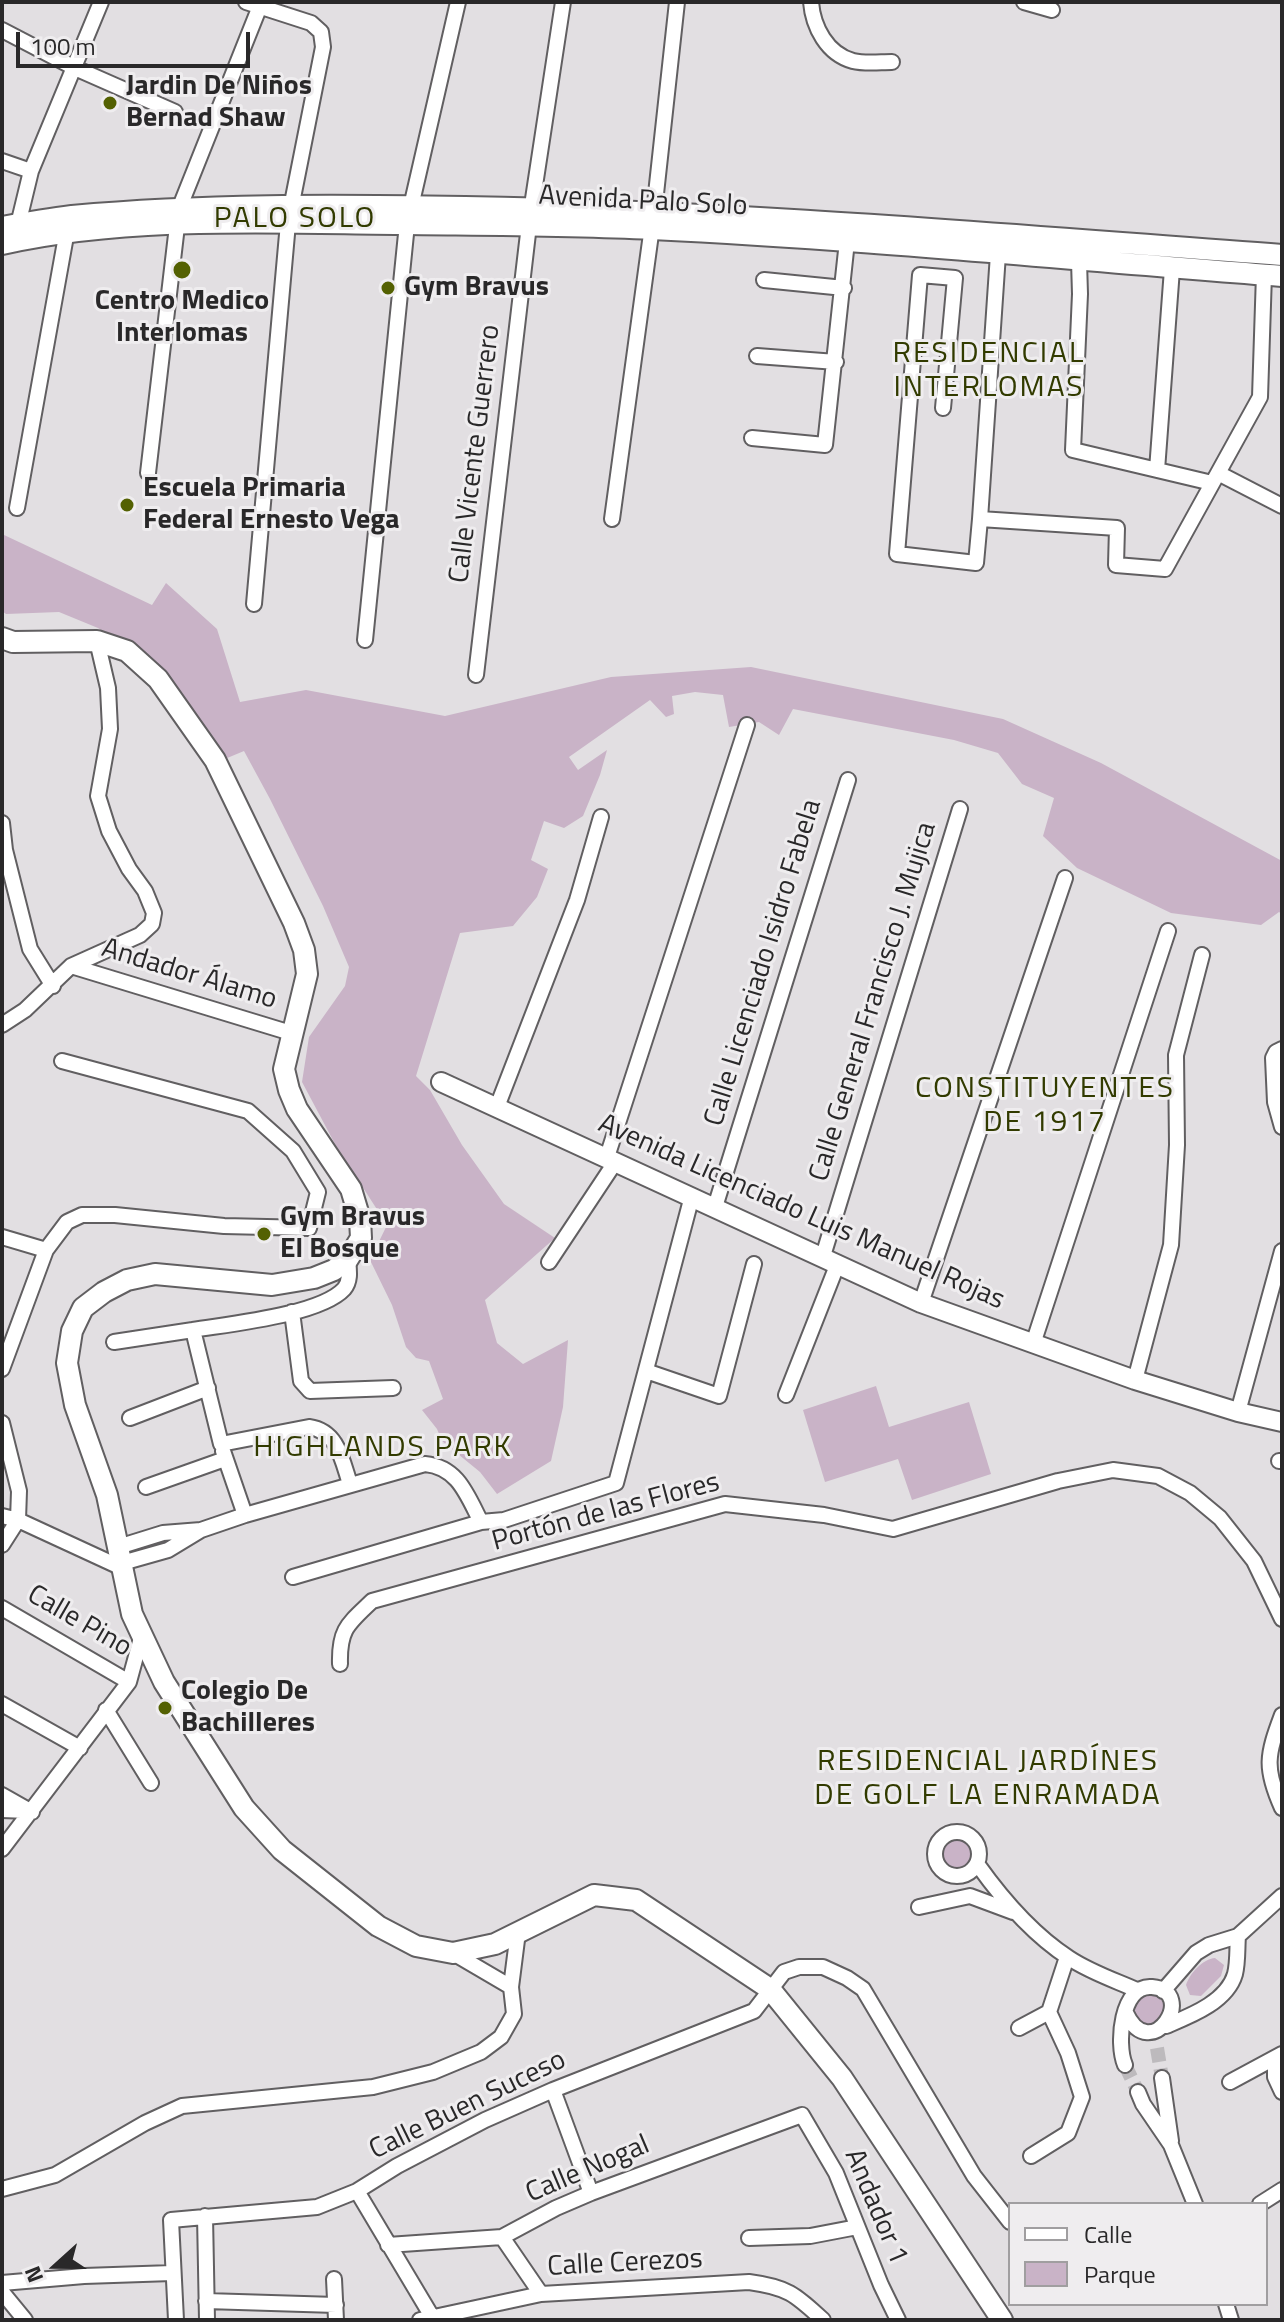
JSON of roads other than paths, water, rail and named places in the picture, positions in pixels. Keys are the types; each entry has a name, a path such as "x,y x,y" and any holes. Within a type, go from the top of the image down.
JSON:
{"main road":[{"name":"Avenida Palo Solo","path":"9,234 68,225 178,217 290,214 530,216 1282,255"},
{"name":"Avenida Palo Solo","path":"848,232 934,248 1273,275"},
{"path":"2,638 13,642 97,641 127,651 158,679 215,760 304,950 307,974 284,1069 289,1090 297,1109 351,1189 360,1219 361,1238 348,1259 334,1270 314,1278 272,1285 155,1274 127,1280 83,1308 72,1331 67,1363 75,1405 107,1495 125,1591 141,1638 164,1682 244,1808 282,1850 378,1926 416,1946 453,1953 495,1944 594,1895 636,1900 770,1989 842,2078 1002,2320"}],"street":[{"path":"9,234 31,171 101,2"},
{"path":"365,640 408,215 458,2"},
{"name":"Calle Vicente Guerrero","path":"476,675 530,216 563,2"},
{"path":"612,519 653,221 677,2"},
{"path":"811,2 818,33 834,52 852,61 892,62"},
{"path":"1024,2 1052,10"},
{"path":"148,473 178,217 253,4 311,23 321,32 323,47 290,214 254,604"},
{"path":"2,30 75,68 175,112"},
{"path":"2,161 31,171"},
{"path":"17,508 68,225"},
{"path":"752,438 825,445 848,232"},
{"path":"934,248 934,276"},
{"path":"943,408 955,278 920,275 897,554 976,563 998,254"},
{"path":"1079,261 1073,450 1157,470 1215,478 1282,506"},
{"path":"1157,470 1172,269"},
{"path":"980,519 1117,528 1116,565 1165,569 1260,397 1273,275"},
{"path":"764,280 844,288"},
{"path":"757,356 836,362"},
{"path":"2,1025 25,1010 71,966 140,935 152,924 154,913 145,891 129,869 109,831 98,796 110,729 108,688 97,641"},
{"path":"549,1262 612,1159 747,725"},
{"name":"Calle Licenciado Isidro Fabela","path":"715,1207 848,780"},
{"name":"Calle General Francisco J. Mujica","path":"786,1395 831,1260 960,809"},
{"path":"497,1107 577,900 601,817"},
{"path":"2,823 5,850 30,949 53,986"},
{"path":"921,1303 1065,878"},
{"path":"1033,1344 1168,931"},
{"path":"1135,1380 1171,1245 1177,1145 1176,1055 1202,955"},
{"name":"Andador Álamo","path":"71,966 291,1033"},
{"path":"1282,1049 1273,1058 1275,1102 1282,1127"},
{"path":"2,1369 46,1250 67,1222 82,1215 115,1215 224,1226 309,1228 318,1192 293,1151 248,1111 62,1061"},
{"name":"Avenida Licenciado Luis Manuel Rojas","path":"441,1082 921,1303 1135,1380 1238,1412 1282,1422"},
{"path":"293,1577 481,1522 504,1520 616,1483 692,1196"},
{"path":"2,1237 46,1250"},
{"path":"1238,1412 1282,1251"},
{"path":"114,1342 292,1312 322,1303 345,1288 349,1279 348,1259"},
{"path":"646,1371 719,1396 754,1264"},
{"path":"292,1312 301,1381 310,1391 393,1388"},
{"path":"193,1330 223,1452 245,1515"},
{"path":"130,1418 208,1388"},
{"path":"2,1423 6,1460 19,1491 18,1520 2,1545"},
{"path":"146,1487 223,1452 309,1427 319,1428 334,1440 350,1484"},
{"path":"2,1516 120,1559 168,1550 201,1530 245,1515 425,1464 439,1465 453,1472 481,1522"},
{"name":"Portón de las Flores","path":"340,1664 339,1643 348,1624 372,1601 725,1504 824,1515 893,1529 1058,1481 1113,1470 1158,1476 1190,1493 1220,1518 1254,1561 1282,1619"},
{"name":"Calle Pino","path":"2,1608 129,1682"},
{"path":"2,1849 129,1682 141,1638"},
{"path":"2,1704 80,1748"},
{"path":"106,1710 151,1783"},
{"path":"1282,1715 1268,1764 1272,1787 1282,1808"},
{"path":"2,1795 32,1812"},
{"path":"2,1810 32,1812"},
{"path":"978,1865 1013,1912 1067,1957 1137,1990"},
{"path":"919,1907 970,1896 1013,1912"},
{"path":"1163,1991 1202,1949 1238,1936 1282,1896"},
{"name":"Calle Buen Suceso","path":"2,2189 55,2175 145,2123 182,2106 373,2087 433,2072 481,2052 501,2037 514,2014 511,1987 518,1932"},
{"path":"1126,2013 1131,2024 1141,2031 1158,2029 1204,2010 1234,1975 1238,1936"},
{"path":"453,1953 511,1987"},
{"path":"1031,2156 1068,2133 1082,2097 1068,2053 1049,2012 1067,1957"},
{"name":"Calle Buen Suceso","path":"172,2273 171,2220 317,2207 357,2191 397,2166 485,2120 754,2011 784,1972 799,1967 823,1967 863,1989 974,2176 1008,2219"},
{"path":"1125,2065 1119,2037 1128,2000 1137,1990 1151,1987 1163,1991 1172,2002 1172,2015 1158,2029 1157,2048"},
{"path":"1019,2028 1049,2012"},
{"path":"1230,2082 1278,2057"},
{"path":"1278,2057 1275,2077 1282,2092"},
{"path":"1162,2078 1171,2145"},
{"path":"553,2090 591,2193"},
{"path":"1138,2092 1171,2145 1193,2199"},
{"name":"Calle Nogal","path":"388,2245 502,2237 591,2193 802,2115"},
{"name":"Andador 1","path":"802,2115 836,2173 899,2320"},
{"path":"1263,2202 1282,2190"},
{"path":"357,2191 433,2320"},
{"path":"205,2216 207,2320"},
{"path":"749,2238 810,2236 857,2227"},
{"path":"502,2237 541,2294"},
{"path":"2,2283 172,2273 176,2320"},
{"path":"206,2301 336,2312 334,2279"},
{"name":"Calle Cerezos","path":"420,2320 433,2320 541,2294 749,2282 777,2285 799,2297 823,2320"},
{"path":"2,2292 25,2320"}],"tunnel":[{"path":"1157,2048 1162,2078"},
{"path":"1125,2065 1138,2092"}],"place":[{"name":"Jardin De Niños Bernad Shaw","path":"110,103"},
{"name":"Centro Medico Interlomas","path":"182,270"},
{"name":"Gym Bravus","path":"388,288"},
{"name":"Escuela Primaria Federal Ernesto Vega","path":"127,505"},
{"name":"Gym Bravus El Bosque","path":"264,1234"},
{"name":"Colegio De Bachilleres","path":"165,1708"}],"district":[{"name":"PALO SOLO","path":"295,220"},
{"name":"RESIDENCIAL INTERLOMAS","path":"989,372"},
{"name":"CONSTITUYENTES DE 1917","path":"1045,1107"},
{"name":"HIGHLANDS PARK","path":"383,1449"},
{"name":"RESIDENCIAL JARDÍNES DE GOLF LA ENRAMADA","path":"988,1780"}]}
